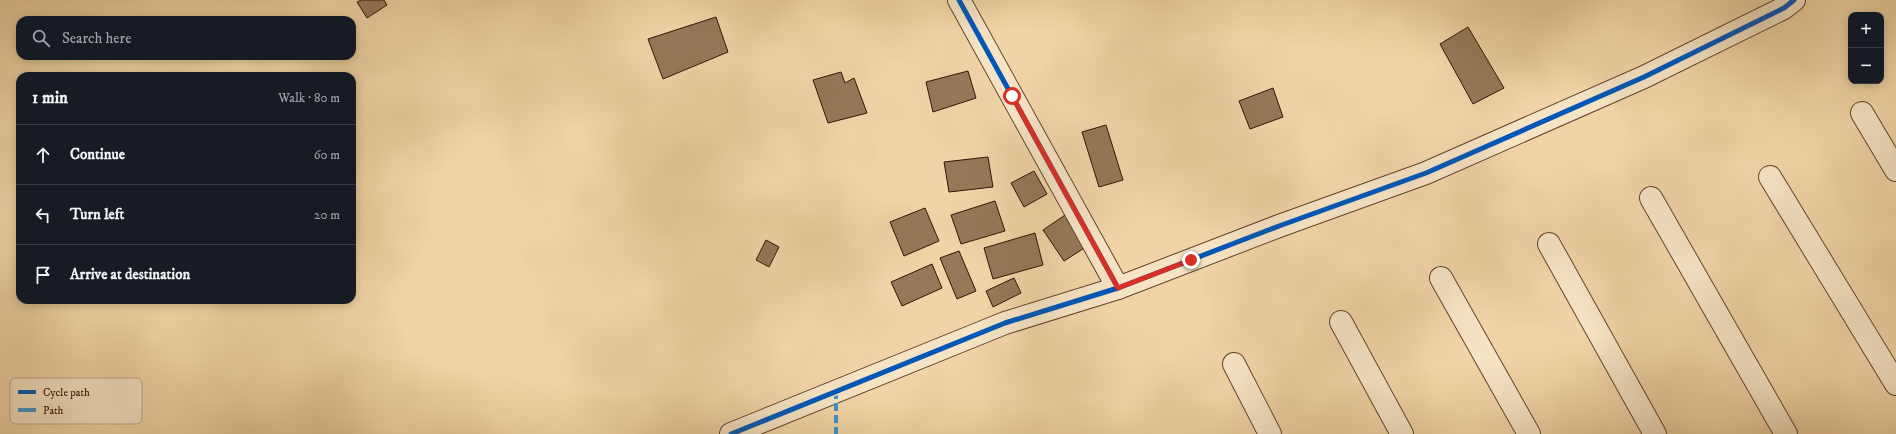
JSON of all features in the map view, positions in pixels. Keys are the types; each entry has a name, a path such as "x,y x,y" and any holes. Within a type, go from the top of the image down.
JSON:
{"street":[{"path":"959,0 1118,288"},
{"path":"731,434 1005,323 1118,288 1426,173 1644,77 1784,8 1794,0"},
{"path":"1862,113 1896,170"},
{"path":"1770,177 1896,384"},
{"path":"1651,198 1786,434"},
{"path":"1549,244 1655,434"},
{"path":"1441,278 1529,434"},
{"path":"1341,322 1402,434"},
{"path":"1234,364 1270,434"}],"building":[{"path":"361,0 384,0 387,5 367,18 357,2"},
{"path":"716,17 728,52 663,79 648,39"},
{"path":"1468,27 1504,88 1473,104 1440,44"},
{"path":"968,71 976,98 933,112 926,82"},
{"path":"841,72 845,83 854,78 867,113 828,123 813,80"},
{"path":"1273,88 1283,117 1250,129 1239,101"},
{"path":"1106,125 1123,180 1099,187 1082,132"},
{"path":"988,157 993,187 949,192 944,162"},
{"path":"1034,171 1047,194 1024,207 1011,183"},
{"path":"995,201 1005,231 961,244 951,215"},
{"path":"925,208 939,241 904,256 890,222"},
{"path":"1068,213 1089,245 1064,261 1043,230"},
{"path":"1035,233 1043,265 993,279 984,248"},
{"path":"766,240 779,247 769,267 756,260"},
{"path":"959,251 976,291 957,299 940,258"},
{"path":"932,264 942,288 902,306 891,282"},
{"path":"1014,278 1021,293 993,307 986,291"}],"marked path":[{"path":"836,391 836,434"}],"cycle path":[{"path":"959,0 1118,288"},
{"path":"731,434 1005,323 1118,288 1279,226 1426,173 1644,77 1784,8 1794,0"}],"route":[{"path":"1012,96 1118,288 1191,260"}]}
